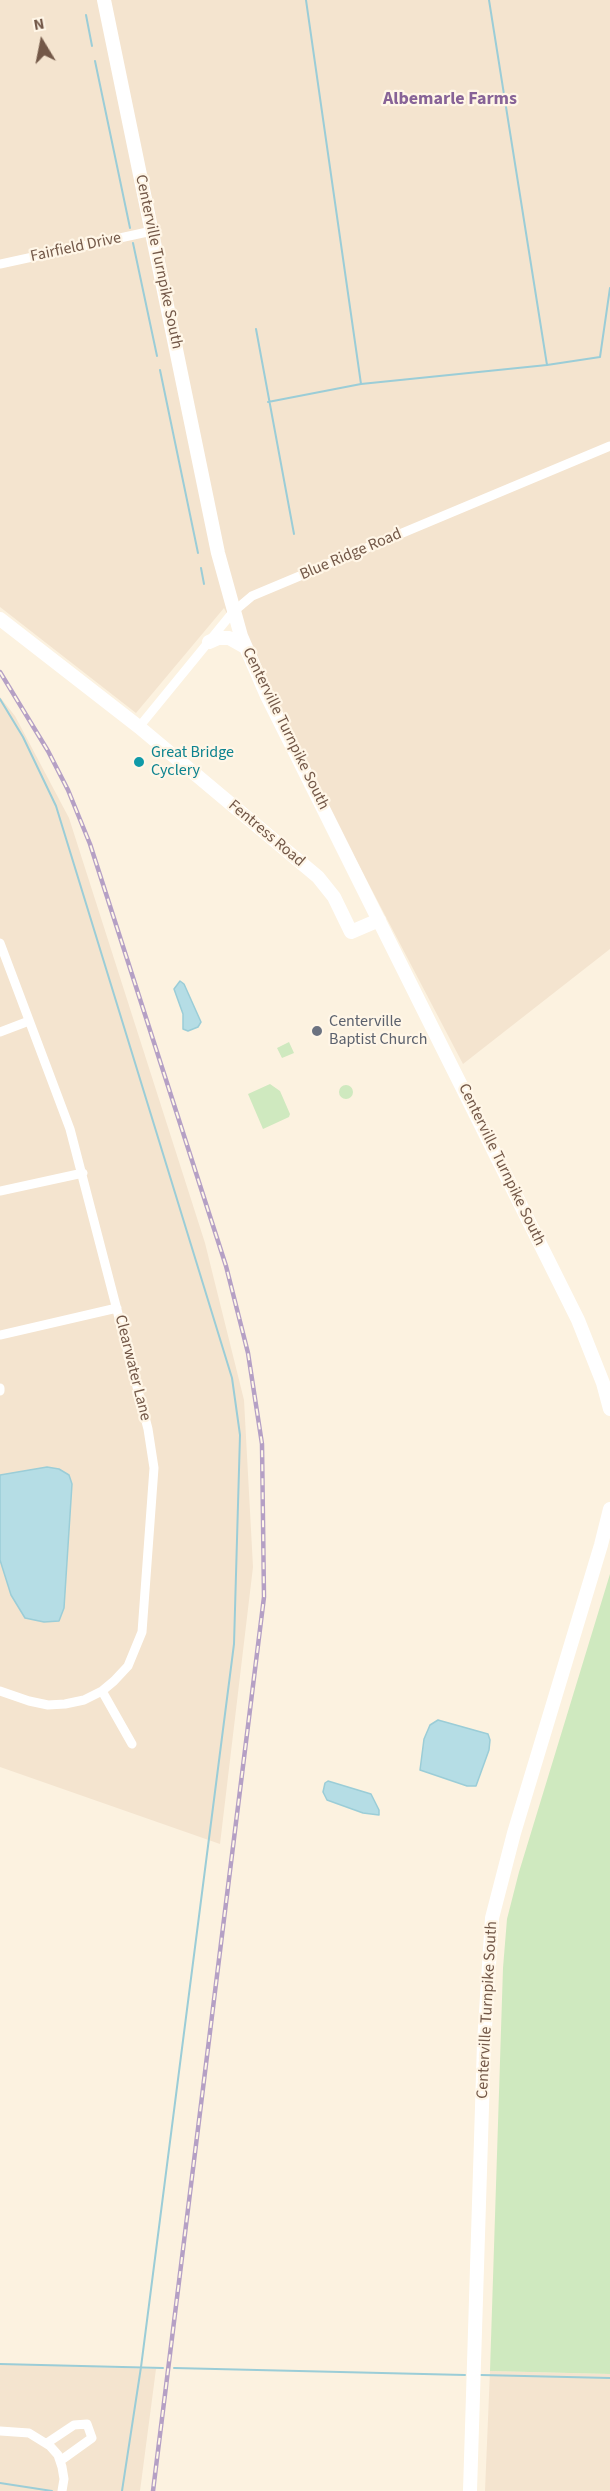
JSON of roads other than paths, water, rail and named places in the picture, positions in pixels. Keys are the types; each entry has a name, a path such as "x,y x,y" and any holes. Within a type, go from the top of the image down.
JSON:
{"main road":[{"name":"Centerville Turnpike South","path":"105,0 218,553 233,612 245,647 267,696 578,1320 595,1361 610,1408"},
{"name":"Fentress Road","path":"0,619 139,728 324,883 334,897 351,932 379,920"},
{"path":"209,642 218,638 229,638 245,647"},
{"name":"Centerville Turnpike South","path":"470,2491 487,1971 492,1918 514,1833 610,1509"}],"street":[{"name":"Fairfield Drive","path":"0,264 152,231"},
{"name":"Blue Ridge Road","path":"139,728 233,612 252,596 610,446"},
{"name":"Clearwater Lane","path":"0,943 70,1129 83,1173 148,1429 153,1478 142,1632 128,1666 102,1691 84,1700 48,1705 0,1691"},
{"path":"0,1032 29,1021"},
{"path":"0,1191 83,1173"},
{"path":"0,1335 117,1308"},
{"path":"102,1691 132,1744"},
{"path":"47,2443 74,2425 87,2424 92,2438 60,2461"},
{"path":"0,2431 30,2433 47,2443 58,2455 64,2479 63,2491"}],"water":[{"path":"180,981 184,984 201,1022 198,1027 188,1031 183,1029 183,1014 174,989"},
{"path":"47,1467 59,1469 69,1475 72,1484 64,1608 59,1621 44,1622 25,1618 11,1595 0,1560 0,1475"},
{"path":"438,1720 488,1734 489,1750 476,1786 467,1786 420,1770 424,1739 430,1725"},
{"path":"328,1781 371,1794 379,1815 363,1813 327,1800 323,1792 325,1783"}],"waterway":[{"path":"306,0 361,384"},
{"path":"489,0 547,365"},
{"path":"86,15 92,46"},
{"path":"95,61 130,228"},
{"path":"133,243 157,356"},
{"path":"268,402 361,384 547,365 600,357 610,288"},
{"path":"256,329 294,534"},
{"path":"160,370 198,553"},
{"path":"201,568 204,584"},
{"path":"0,699 23,737 56,806 232,1378 240,1435 234,1644 141,2367 122,2491"},
{"path":"0,2364 163,2368"},
{"path":"174,2368 465,2375"},
{"path":"481,2375 610,2378"},
{"path":"0,2483 52,2491"}],"railway":[{"path":"0,672 48,751 68,790 90,844 226,1266 248,1353 262,1444 264,1597 153,2491"}],"place":[{"name":"Great Bridge Cyclery","path":"139,762"},
{"name":"Centerville Baptist Church","path":"317,1031"}],"district":[{"name":"Albemarle Farms","path":"450,100"}]}
